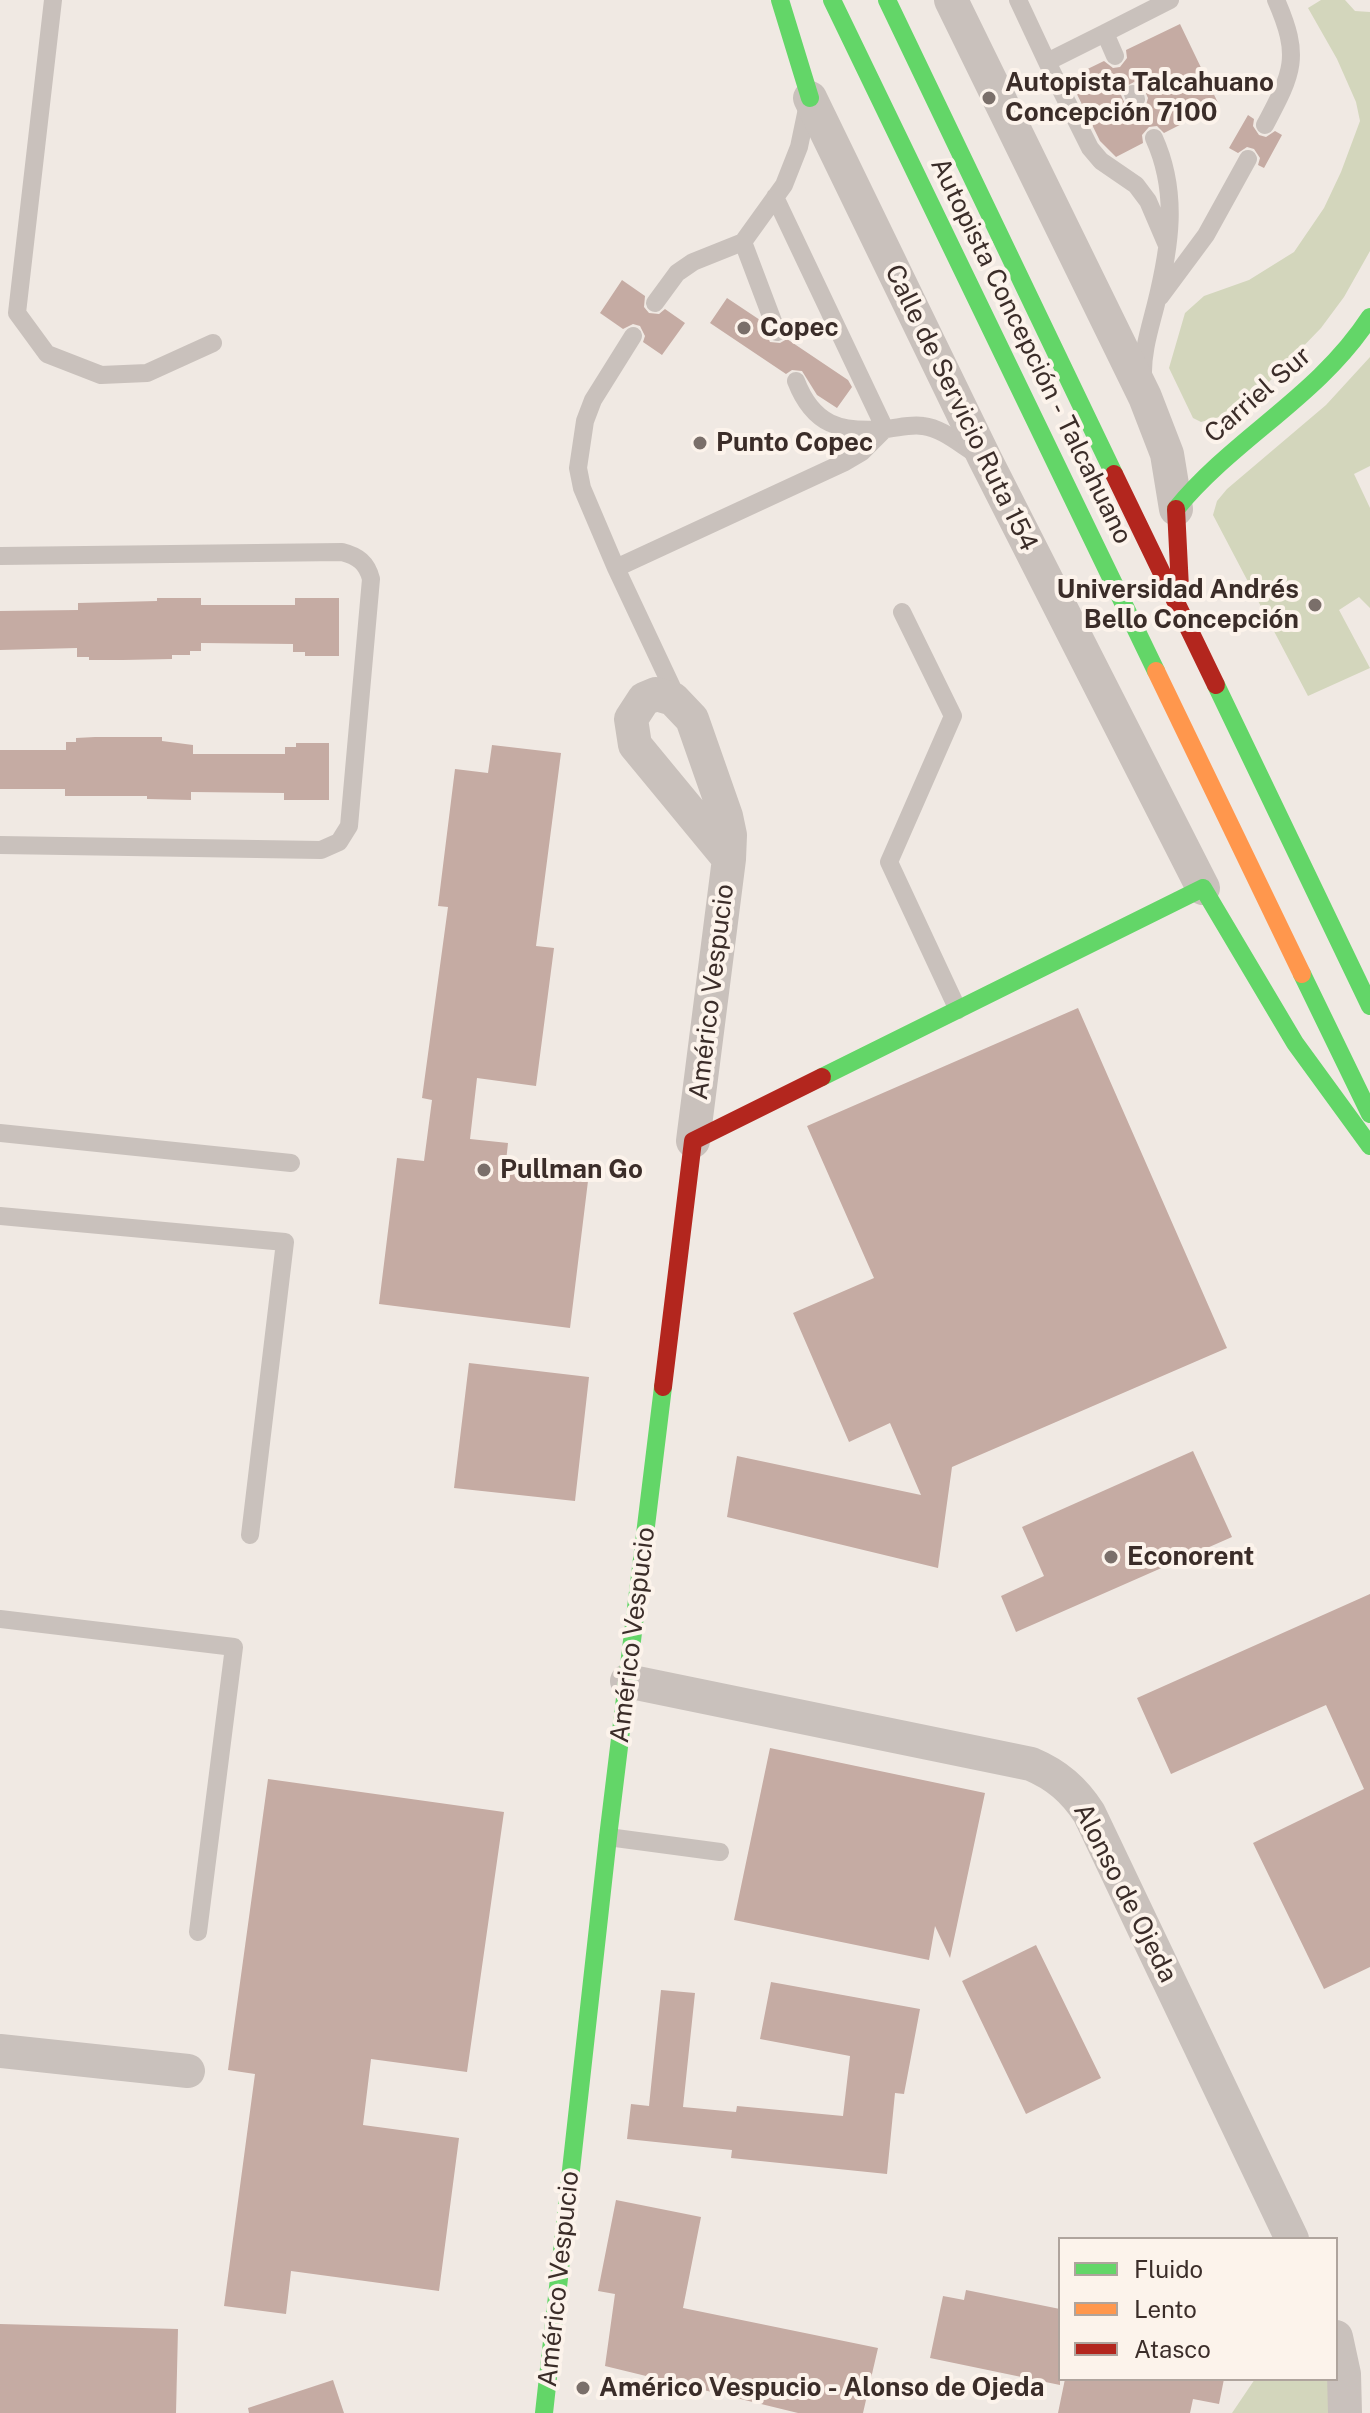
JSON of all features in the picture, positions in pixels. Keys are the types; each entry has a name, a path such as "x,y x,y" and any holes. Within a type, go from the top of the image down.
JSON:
{"main road":[{"path":"780,0 810,98"},
{"name":"Autopista Concepción - Talcahuano","path":"832,0 1370,1114"},
{"name":"Autopista Concepción - Talcahuano","path":"887,0 1370,1006"},
{"name":"Carriel Sur","path":"1176,509 1193,486 1213,467 1315,384 1339,359 1370,317"},
{"path":"1176,509 1182,610"},
{"path":"693,1141 1203,888 1295,1043 1370,1146"},
{"name":"Américo Vespucio","path":"544,2413 608,1837 693,1141"}],"street":[{"path":"951,0 1145,397 1167,454 1176,509"},
{"name":"Calle de Servicio Ruta 154","path":"810,98 985,459 1203,888"},
{"name":"Américo Vespucio","path":"693,1141 729,859 730,835 692,719 673,699 656,694 644,699 631,719 635,745 729,859"},
{"name":"Alonso de Ojeda","path":"627,1681 1031,1764 1072,1789 1089,1813 1291,2237"},
{"path":"0,2051 188,2071"},
{"path":"1338,2346 1344,2374 1345,2413"}],"lane":[{"path":"53,0 17,313 47,354 101,375 147,373 213,343"},
{"path":"1018,0 1090,148 1101,161 1136,185 1148,201 1167,247"},
{"path":"1047,62 1170,0"},
{"path":"1265,125 1286,83 1292,58 1288,28 1276,0"},
{"path":"1105,33 1115,56"},
{"path":"655,303 677,273 693,262 743,242 784,185 799,147 810,98"},
{"path":"1145,397 1144,348 1167,247 1170,201 1168,175 1154,138"},
{"path":"1156,302 1206,235 1248,159"},
{"path":"775,197 885,429"},
{"path":"743,242 777,332"},
{"path":"633,336 593,400 579,447 578,468 582,488 616,568 681,706"},
{"path":"796,381 801,395 820,419 854,429 909,425 937,429 985,459"},
{"path":"616,568 845,462 862,452 885,429"},
{"path":"0,556 342,552 359,558 365,564 371,588 349,826 339,842 321,850 0,845"},
{"path":"902,612 953,716 889,862 958,1010"},
{"path":"0,1133 291,1163"},
{"path":"0,1216 285,1242 250,1535"},
{"path":"0,1619 234,1647 198,1932"},
{"path":"608,1837 720,1852"}],"green space":[{"path":"1321,0 1345,0 1355,11 1370,12 1370,251 1344,297 1321,328 1265,386 1223,416 1201,422 1193,418 1169,368 1185,313 1204,296 1249,280 1294,252 1324,208 1360,121 1356,102 1337,59 1308,8"},
{"name":"Universidad Andrés Bello Concepción","path":"1370,357 1370,466 1354,474 1370,508 1370,608 1359,597 1339,610 1370,668 1308,696 1213,515 1217,501 1227,489 1326,405"},
{"path":"1254,2381 1333,2381 1330,2413 1232,2413"}],"building":[{"path":"1180,24 1219,105 1164,133 1157,126 1149,127 1142,135 1143,143 1116,157 1100,141 1069,78 1104,61 1113,68 1120,67 1127,58 1126,50","holes":["1134,82 1143,87 1148,98 1146,105 1137,111 1126,106 1121,95 1123,88"]},
{"path":"1248,115 1254,119 1253,126 1259,135 1266,137 1275,131 1282,135 1264,168 1258,165 1260,158 1254,149 1247,147 1238,153 1229,148"},
{"path":"622,280 645,296 644,307 649,313 659,314 665,309 685,323 662,355 643,342 645,336 640,326 633,324 623,329 600,313"},
{"path":"727,298 760,320 770,342 780,343 787,339 848,380 852,387 837,408 817,395 802,371 792,370 786,374 710,323"},
{"path":"157,598 201,598 201,605 295,605 295,598 339,598 339,656 305,656 305,652 293,652 293,644 201,643 201,651 190,651 190,655 172,655 172,659 89,660 89,657 77,657 77,648 0,650 0,611 78,610 78,603 157,601"},
{"path":"95,737 162,737 162,741 193,745 193,754 285,754 285,747 296,747 296,743 329,743 329,800 284,800 284,793 191,792 191,800 147,799 147,796 65,796 65,789 0,789 0,750 66,750 66,742"},
{"path":"492,745 561,753 536,946 554,948 536,1086 477,1078 470,1139 508,1143 505,1171 588,1181 570,1328 379,1304 397,1158 424,1161 432,1100 422,1098 448,907 438,906 455,769 488,773"},
{"path":"1078,1008 1227,1348 952,1467 938,1568 727,1517 737,1456 921,1495 890,1423 849,1442 793,1313 874,1278 807,1126"},
{"path":"469,1363 589,1377 575,1501 454,1488"},
{"name":"Econorent","path":"1193,1451 1232,1537 1016,1632 1001,1596 1044,1576 1022,1527"},
{"path":"1370,1594 1370,1967 1324,1989 1253,1843 1364,1789 1326,1705 1171,1774 1137,1698"},
{"path":"770,1748 985,1793 950,1958 935,1926 929,1960 734,1920"},
{"path":"268,1779 504,1812 467,2072 371,2059 363,2125 459,2138 439,2291 291,2271 286,2314 224,2306 255,2074 228,2070"},
{"path":"1036,1945 1101,2078 1026,2114 962,1981"},
{"path":"771,1982 920,2009 904,2094 895,2093 887,2174 731,2158 732,2150 627,2139 631,2104 649,2106 661,1990 695,1993 683,2107 736,2112 737,2106 843,2116 850,2056 760,2039"},
{"path":"616,2200 701,2217 683,2308 878,2348 863,2413 798,2413 605,2366 615,2294 598,2291"},
{"path":"966,2290 1058,2309 1060,2385 930,2358 943,2296 964,2300"},
{"path":"0,2324 178,2329 176,2413 0,2413"},
{"path":"333,2380 344,2413 249,2413 248,2408"},
{"path":"1065,2381 1224,2381 1219,2404 1193,2399 1190,2413 1058,2413"}],"traffic: fast":[{"path":"780,0 810,98"},
{"path":"832,0 1156,671"},
{"path":"887,0 1114,474"},
{"path":"1176,509 1199,483 1326,371 1370,317"},
{"path":"1216,685 1370,1006"},
{"path":"822,1077 1203,888"},
{"path":"1203,888 1295,1043 1370,1146"},
{"path":"1302,974 1370,1114"},
{"path":"544,2413 608,1837 663,1387"}],"traffic: slow":[{"path":"1156,671 1302,974"}],"traffic: jam":[{"path":"1114,474 1216,685"},
{"path":"1176,509 1180,588"},
{"path":"663,1387 693,1141 822,1077"}],"place":[{"name":"Autopista Talcahuano Concepción 7100","path":"989,98"},
{"name":"Copec","path":"744,328"},
{"name":"Punto Copec","path":"700,443"},
{"name":"Universidad Andrés Bello Concepción","path":"1315,605"},
{"name":"Pullman Go","path":"484,1170"},
{"name":"Econorent","path":"1111,1557"},
{"name":"Américo Vespucio - Alonso de Ojeda","path":"583,2388"}]}
